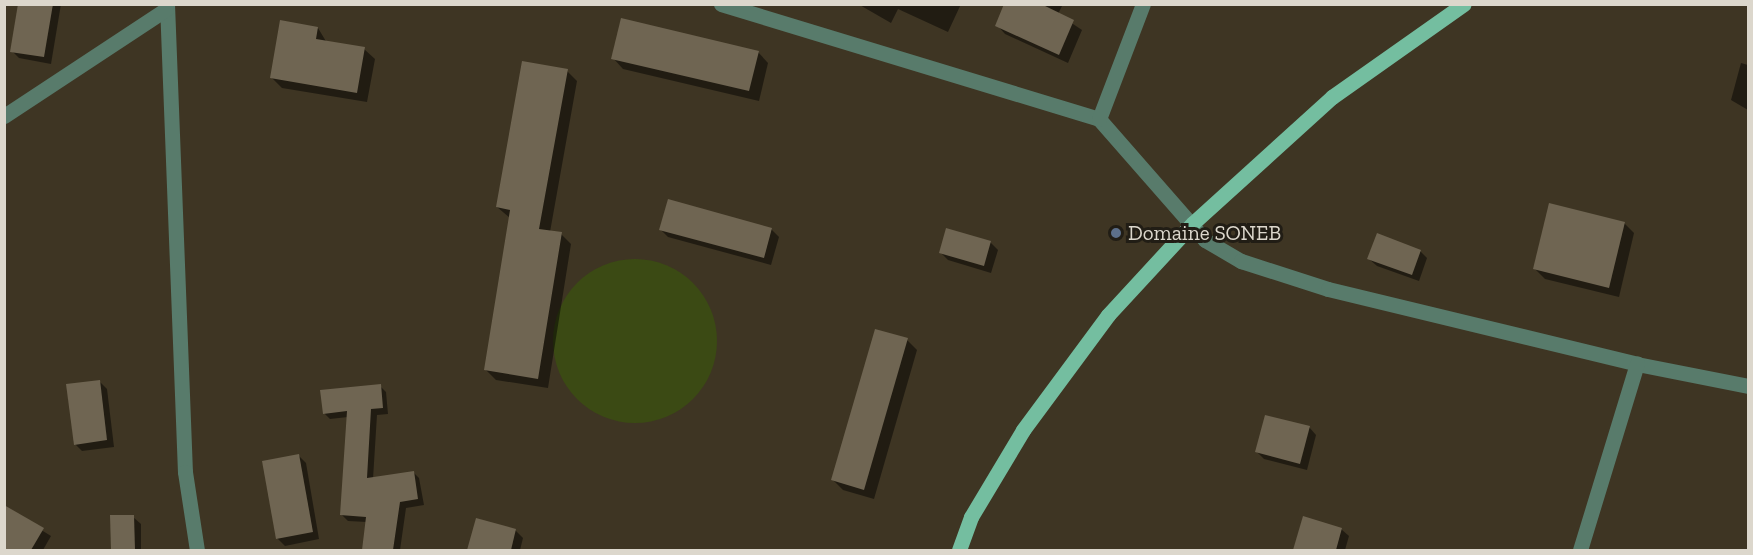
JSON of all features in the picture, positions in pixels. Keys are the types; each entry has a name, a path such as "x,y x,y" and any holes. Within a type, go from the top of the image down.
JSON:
{"main road":[{"path":"959,550 971,517 1023,430 1108,315 1193,223 1332,97 1464,4"}],"street":[{"path":"721,4 1100,119 1193,223 1205,240 1241,261 1328,289 1637,364 1749,386"},
{"path":"1100,119 1143,4"},
{"path":"4,116 167,7"},
{"path":"167,7 185,472 197,550"},
{"path":"1580,550 1637,364"}],"green space":[{"path":"635,259 651,260 666,265 693,283 711,310 716,325 716,357 711,372 693,399 666,417 651,422 635,423 619,422 604,417 577,399 559,372 554,357 553,341 554,325 559,310 577,283 604,265 619,260"}],"building":[{"path":"18,4 53,4 44,57 10,52"},
{"path":"1004,4 1041,4 1074,20 1059,55 995,26"},
{"path":"621,18 759,51 749,91 611,59"},
{"path":"280,20 318,27 316,39 365,47 357,93 270,78"},
{"path":"522,61 568,69 539,229 562,232 538,379 484,370 510,210 496,207"},
{"path":"668,199 772,228 764,258 659,230"},
{"path":"1549,203 1625,222 1609,288 1533,269"},
{"path":"946,228 991,241 984,266 939,253"},
{"path":"1377,233 1421,250 1412,275 1367,259"},
{"path":"875,329 908,338 864,490 831,480"},
{"path":"100,380 107,440 74,445 66,384"},
{"path":"381,384 383,408 371,409 367,478 414,471 418,499 400,502 393,550 362,550 366,517 340,515 347,411 323,414 320,390"},
{"path":"1265,415 1310,426 1300,464 1255,452"},
{"path":"299,454 313,532 276,539 262,461"},
{"path":"4,505 44,528 31,550 4,550"},
{"path":"110,515 134,515 135,550 111,550"},
{"path":"1303,516 1342,528 1336,550 1293,550"},
{"path":"476,518 516,529 511,550 467,550"}],"place":[{"name":"Domaine SONEB","path":"1116,233"}]}
